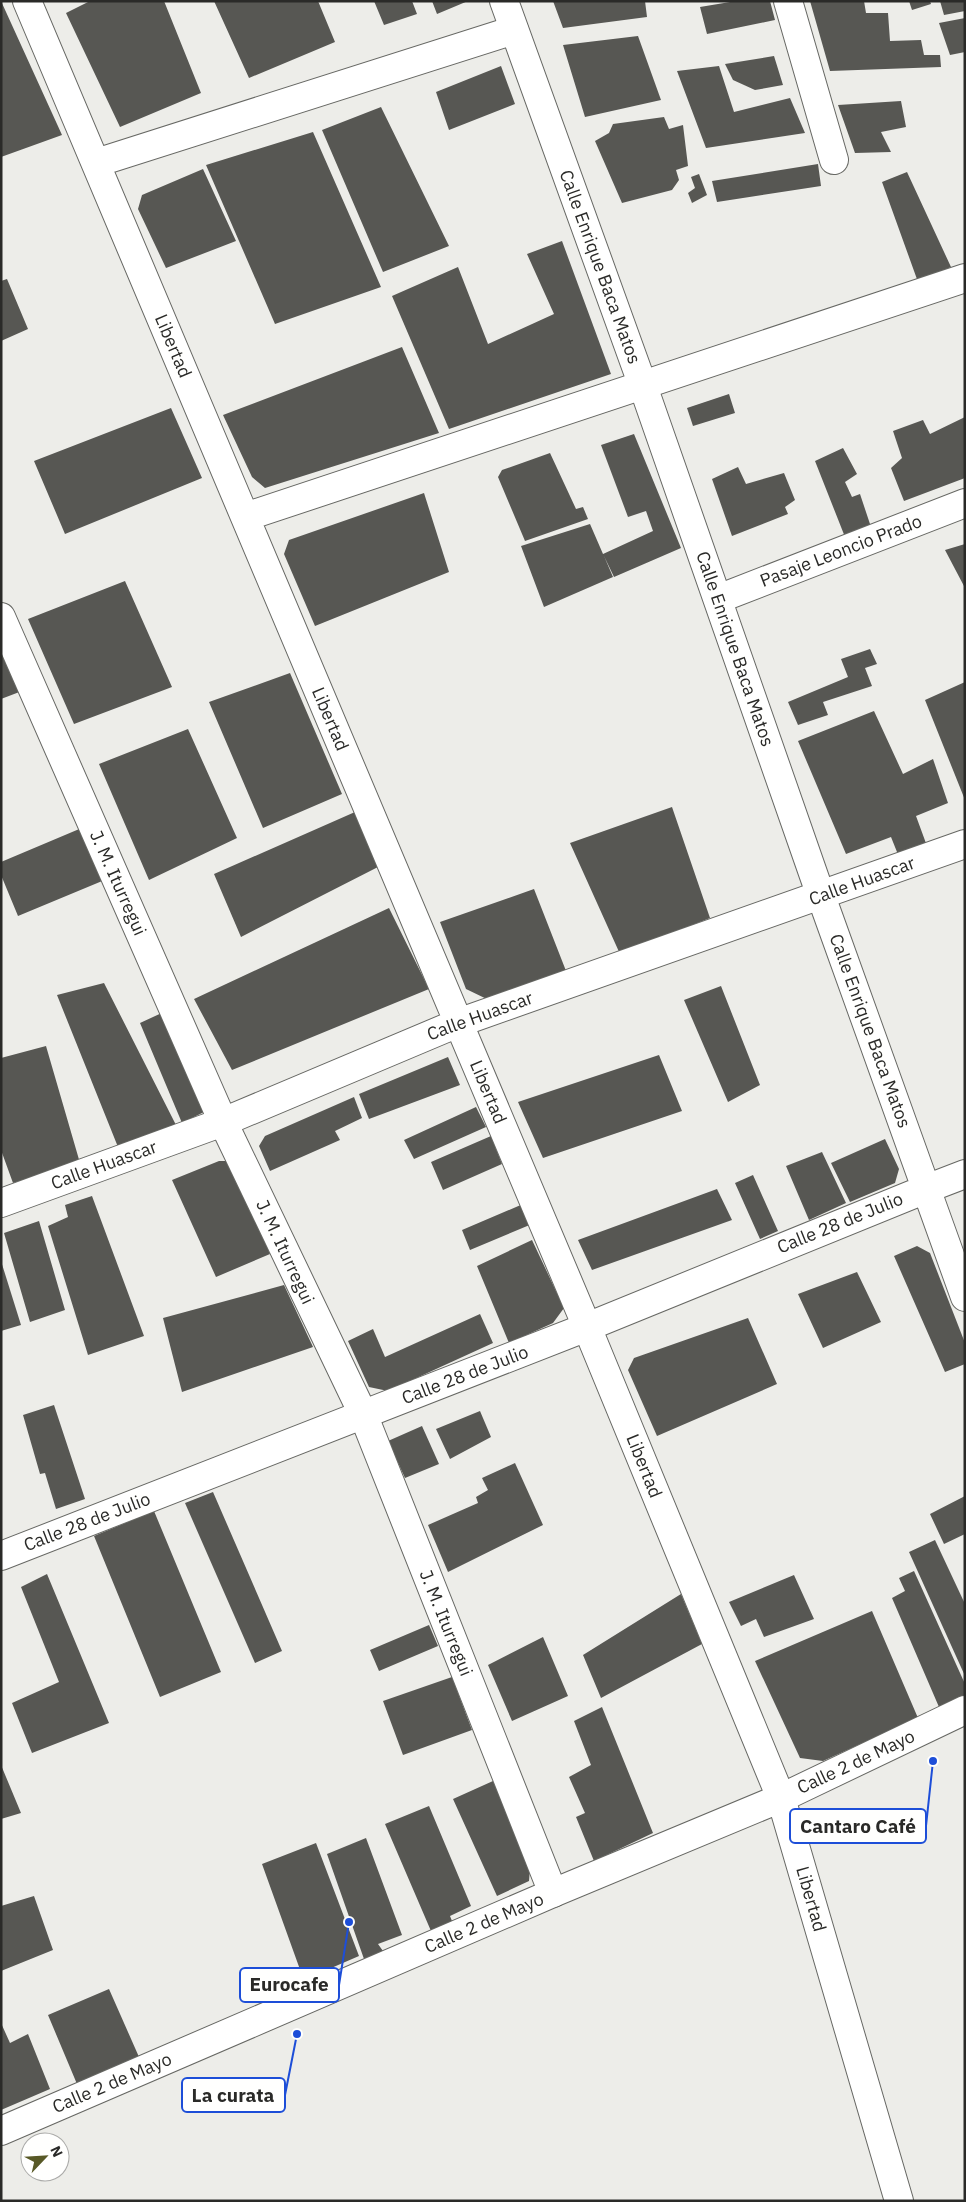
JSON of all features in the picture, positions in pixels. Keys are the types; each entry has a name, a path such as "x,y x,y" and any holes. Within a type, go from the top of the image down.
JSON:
{"street":[{"name":"Libertad","path":"27,1 587,1327 781,1798 900,2201"},
{"name":"Calle Enrique Baca Matos","path":"504,1 643,386 821,896 965,1297"},
{"path":"788,1 834,160"},
{"path":"96,163 514,30"},
{"path":"245,518 965,278"},
{"name":"Pasaje Leoncio Prado","path":"718,599 965,503"},
{"name":"J. M. Iturregui","path":"1,616 224,1122 363,1414 553,1893"},
{"name":"Calle Huascar","path":"1,1203 224,1122 458,1023 965,844"},
{"name":"Calle 28 de Julio","path":"1,1556 587,1327 926,1188 965,1174"},
{"name":"Calle 2 de Mayo","path":"1,2131 553,1893 781,1798 965,1710"}],"building":[{"path":"1,1 62,135 1,157"},
{"path":"90,1 164,1 201,93 120,127 66,13"},
{"path":"214,1 318,1 335,42 249,78"},
{"path":"374,1 412,1 417,14 384,25"},
{"path":"432,1 468,1 437,14"},
{"path":"553,1 645,1 647,17 563,28"},
{"path":"736,1 770,1 775,20 707,34 700,7"},
{"path":"810,1 864,1 866,13 888,13 890,41 921,40 924,55 940,55 941,67 830,71"},
{"path":"909,1 930,1 931,4 912,10"},
{"path":"940,1 965,1 965,11 944,15"},
{"path":"965,18 965,52 950,55 939,23"},
{"path":"638,36 661,100 585,117 563,45"},
{"path":"774,56 783,85 755,90 733,80 725,64"},
{"path":"501,66 515,104 449,130 436,92"},
{"path":"719,66 734,112 790,98 805,133 706,148 677,71"},
{"path":"901,101 906,127 881,132 891,152 855,153 838,105"},
{"path":"381,107 449,246 383,272 322,130"},
{"path":"664,117 669,129 683,125 688,166 676,170 679,180 672,190 622,203 595,141 609,133 613,124"},
{"path":"313,132 381,287 275,324 206,165"},
{"path":"818,164 821,186 717,202 712,181"},
{"path":"203,169 236,241 166,268 138,209 142,195"},
{"path":"907,172 951,267 918,282 882,182"},
{"path":"699,174 707,195 692,203 688,193 695,188 691,177"},
{"path":"562,241 611,374 449,429 392,296 458,267 488,344 554,314 527,254"},
{"path":"7,279 28,329 1,341 1,281"},
{"path":"402,347 439,433 265,488 252,477 223,415"},
{"path":"729,394 735,413 693,426 687,408"},
{"path":"171,408 202,478 65,534 34,461"},
{"path":"965,417 965,478 904,501 891,468 902,458 893,431 923,420 930,434"},
{"path":"634,434 681,548 614,577 604,556 613,577 544,607 521,546 590,524 603,554 653,531 646,511 628,517 601,445"},
{"path":"843,448 857,474 845,482 852,497 860,494 871,527 845,537 815,461"},
{"path":"550,453 576,509 583,507 588,519 525,541 498,477 502,470"},
{"path":"738,467 746,484 784,473 795,500 785,507 788,514 732,536 712,479"},
{"path":"424,493 449,572 315,626 284,554 289,540"},
{"path":"965,544 965,588 945,550"},
{"path":"125,581 172,687 74,724 28,619"},
{"path":"1,646 22,691 1,699"},
{"path":"870,649 877,664 865,668 872,686 823,702 828,715 798,725 788,702 848,677 841,659"},
{"path":"290,673 342,794 263,828 209,702"},
{"path":"965,682 965,800 925,700"},
{"path":"874,711 903,774 933,759 948,803 916,816 927,846 899,857 891,837 846,854 798,741"},
{"path":"188,729 237,838 149,880 99,764"},
{"path":"672,807 710,918 620,954 570,843"},
{"path":"355,812 378,867 241,937 214,874"},
{"path":"84,827 107,879 18,916 1,875 1,862"},
{"path":"534,889 568,976 493,1002 466,989 440,922"},
{"path":"389,908 429,989 232,1070 194,999"},
{"path":"104,983 176,1125 120,1152 57,995"},
{"path":"721,986 760,1085 728,1102 684,1000"},
{"path":"166,1011 212,1108 182,1123 140,1023"},
{"path":"46,1046 80,1163 13,1183 1,1150 1,1058"},
{"path":"659,1055 682,1111 543,1158 518,1102"},
{"path":"448,1057 460,1085 369,1119 359,1094"},
{"path":"354,1097 362,1118 335,1131 340,1140 270,1171 259,1146 265,1136"},
{"path":"476,1107 486,1127 414,1159 404,1140"},
{"path":"491,1136 502,1164 443,1190 431,1162"},
{"path":"885,1139 899,1169 895,1183 850,1202 831,1163"},
{"path":"822,1152 846,1203 809,1220 786,1166"},
{"path":"219,1161 231,1161 270,1254 216,1277 172,1180"},
{"path":"753,1175 778,1231 760,1239 735,1183"},
{"path":"717,1189 732,1220 592,1270 578,1240"},
{"path":"92,1196 144,1336 88,1355 48,1226 68,1217 65,1205"},
{"path":"523,1204 532,1224 470,1250 462,1230"},
{"path":"39,1221 65,1310 30,1322 4,1233"},
{"path":"532,1240 564,1308 553,1323 509,1343 477,1266"},
{"path":"917,1246 930,1253 965,1343 965,1364 945,1372 894,1256"},
{"path":"1,1261 21,1325 1,1331"},
{"path":"857,1272 881,1322 823,1348 798,1294"},
{"path":"284,1285 313,1347 182,1392 163,1318"},
{"path":"480,1314 493,1343 388,1391 369,1387 348,1341 373,1329 385,1357"},
{"path":"748,1318 777,1384 657,1436 628,1370 634,1358"},
{"path":"54,1405 85,1499 56,1509 45,1473 40,1474 23,1415"},
{"path":"480,1411 491,1437 450,1459 436,1429"},
{"path":"422,1426 439,1464 405,1478 388,1441"},
{"path":"515,1463 543,1525 448,1572 428,1525 478,1503 476,1497 488,1490 482,1478"},
{"path":"213,1492 282,1651 255,1663 185,1503"},
{"path":"965,1496 965,1534 944,1544 930,1514"},
{"path":"154,1511 221,1672 160,1697 94,1536"},
{"path":"935,1540 965,1604 965,1676 909,1552"},
{"path":"914,1571 965,1684 965,1705 942,1714 892,1598 905,1591 899,1578"},
{"path":"47,1574 109,1723 32,1753 12,1703 59,1682 21,1587"},
{"path":"794,1575 814,1619 764,1637 756,1619 741,1626 729,1602"},
{"path":"681,1594 702,1644 601,1698 583,1655"},
{"path":"872,1611 918,1718 823,1761 800,1758 755,1661"},
{"path":"429,1625 438,1646 379,1671 370,1650"},
{"path":"543,1637 568,1696 512,1721 488,1665"},
{"path":"452,1677 472,1730 403,1755 383,1701"},
{"path":"602,1707 653,1833 594,1861 576,1817 585,1813 569,1777 591,1765 574,1721"},
{"path":"1,1765 21,1813 1,1819"},
{"path":"493,1781 530,1868 529,1881 497,1896 453,1799"},
{"path":"429,1806 471,1906 450,1916 452,1921 431,1931 385,1824"},
{"path":"366,1838 402,1935 378,1944 383,1951 364,1959 327,1854"},
{"path":"316,1843 359,1956 322,1972 326,1980 307,1989 262,1864"},
{"path":"34,1896 53,1950 1,1971 1,1906"},
{"path":"109,1989 139,2057 77,2084 48,2015"},
{"path":"1,2023 10,2043 28,2034 50,2089 1,2110"}],"place":[{"name":"Cantaro Café","path":"933,1761"},
{"name":"Eurocafe","path":"349,1922"},
{"name":"La curata","path":"297,2034"}]}
